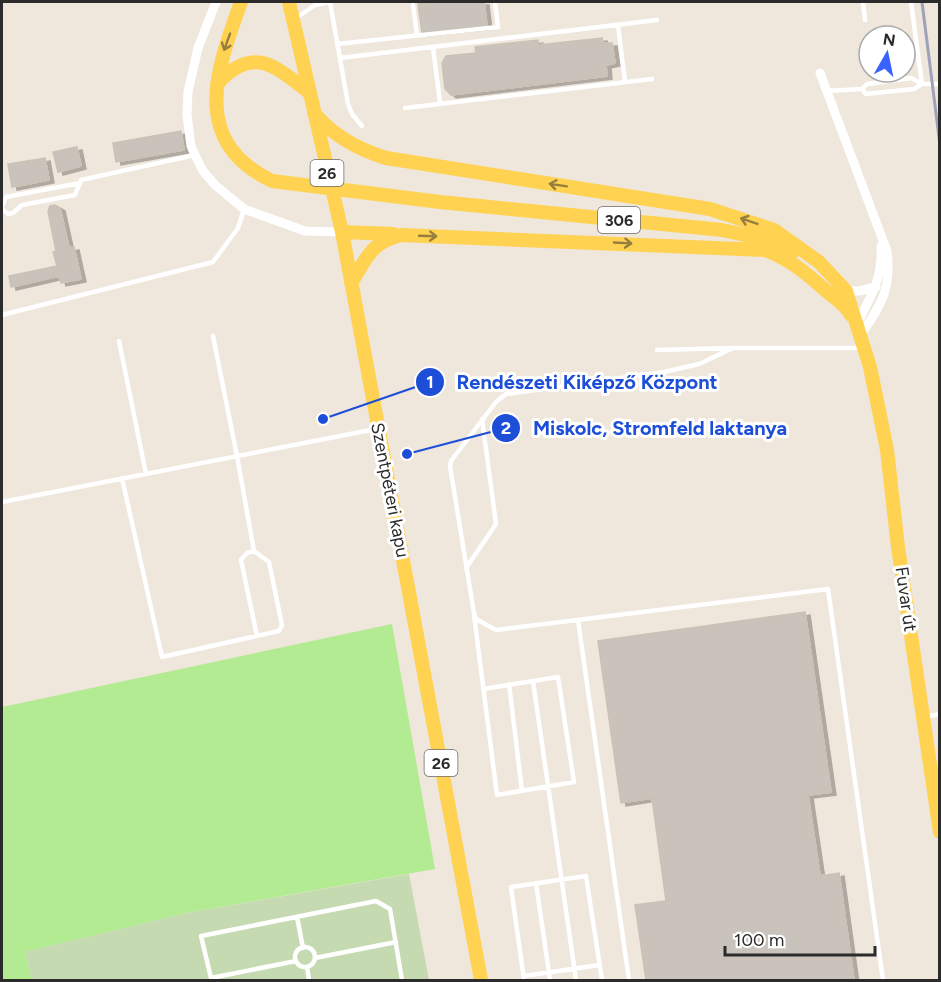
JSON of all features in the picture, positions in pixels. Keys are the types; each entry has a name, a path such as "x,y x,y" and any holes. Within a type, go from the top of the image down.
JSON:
{"main road":[{"path":"217,84 221,57 241,2"},
{"name":"Szentpéteri kapu","path":"289,2 342,232 481,981"},
{"path":"217,84 233,68 246,62 260,61 278,69 309,93"},
{"name":"306","path":"217,84 218,120 230,147 257,174 280,183 722,230 768,240 793,251 810,263 838,291 849,307 861,336"},
{"path":"314,113 326,127 349,143 386,158 710,208 774,230 819,262 846,291 861,336"},
{"path":"342,232 765,250 785,257 800,267 844,305 861,336"},
{"path":"351,283 371,250 384,239 401,235"},
{"name":"Fuvar út","path":"861,336 870,367 887,450 898,547 939,832"}],"street":[{"path":"216,2 198,48 188,92 187,115 191,146 203,171 215,185 244,209 305,231 342,232"},
{"path":"820,73 887,251 888,287 882,304 861,336"},
{"path":"861,336 882,262 880,234"},
{"path":"846,291 876,287"}],"lane":[{"path":"309,9 311,2"},
{"path":"293,20 315,5 330,2 348,104 352,114 362,126"},
{"path":"337,44 498,27 495,2"},
{"path":"863,2 865,20"},
{"path":"911,2 922,84"},
{"path":"413,4 417,35"},
{"path":"340,58 657,20"},
{"path":"618,25 625,82"},
{"path":"432,47 440,104"},
{"path":"827,91 862,89 867,84 911,78 922,84 939,84"},
{"path":"405,108 652,79"},
{"path":"862,89 866,94 914,89 922,84"},
{"path":"80,183 6,198 2,208 8,214 14,213 22,205 75,195 80,183 81,180 195,155"},
{"path":"2,315 213,262 238,228 244,209"},
{"path":"122,478 162,657 279,631 282,625 269,562 254,551 213,336"},
{"path":"657,350 733,348 861,336"},
{"path":"119,341 146,474"},
{"path":"483,689 558,676 574,782 497,795 483,689 474,613 450,466 451,460 495,402 506,394 664,372 699,364 733,348"},
{"path":"466,568 496,524 482,419"},
{"path":"2,502 378,428"},
{"path":"254,551 247,553 241,560 257,636"},
{"path":"474,613 476,619 496,630 828,589 884,981"},
{"path":"578,620 629,981"},
{"path":"533,681 576,981"},
{"path":"509,684 522,791"},
{"path":"923,717 939,714"},
{"path":"599,965 524,978 511,887 586,876 602,981"},
{"path":"536,883 550,981"},
{"path":"296,961 212,979 201,936 376,901 390,909 402,981"},
{"path":"297,917 303,948"},
{"path":"315,958 396,942"},
{"path":"303,948 311,949 315,958 307,967 300,966 296,961 297,952 303,948"},
{"path":"307,967 309,981"}],"green space":[{"path":"392,624 435,869 187,913 25,952 32,980 2,980 2,707"},
{"path":"409,874 429,980 32,980 25,952 187,913"}],"building":[{"path":"484,2 487,26 422,33 418,4"},
{"path":"602,38 603,43 612,43 615,63 606,65 607,76 451,95 445,89 442,63 446,56 476,53 475,47 538,40 538,45"},
{"path":"181,131 184,150 116,162 113,143"},
{"path":"77,147 81,166 58,172 53,152"},
{"path":"45,158 49,180 12,187 8,164"},
{"path":"55,205 60,208 69,248 74,247 81,279 61,283 59,276 11,287 9,276 57,266 48,211 50,206"},
{"path":"805,612 831,792 808,795 820,876 839,873 854,980 646,980 635,905 666,901 652,798 621,803 598,641"}],"railway":[{"path":"922,2 940,145"}],"place":[{"name":"Rendészeti Kiképző Központ","path":"323,419"},
{"name":"Miskolc, Stromfeld laktanya","path":"407,454"}]}
